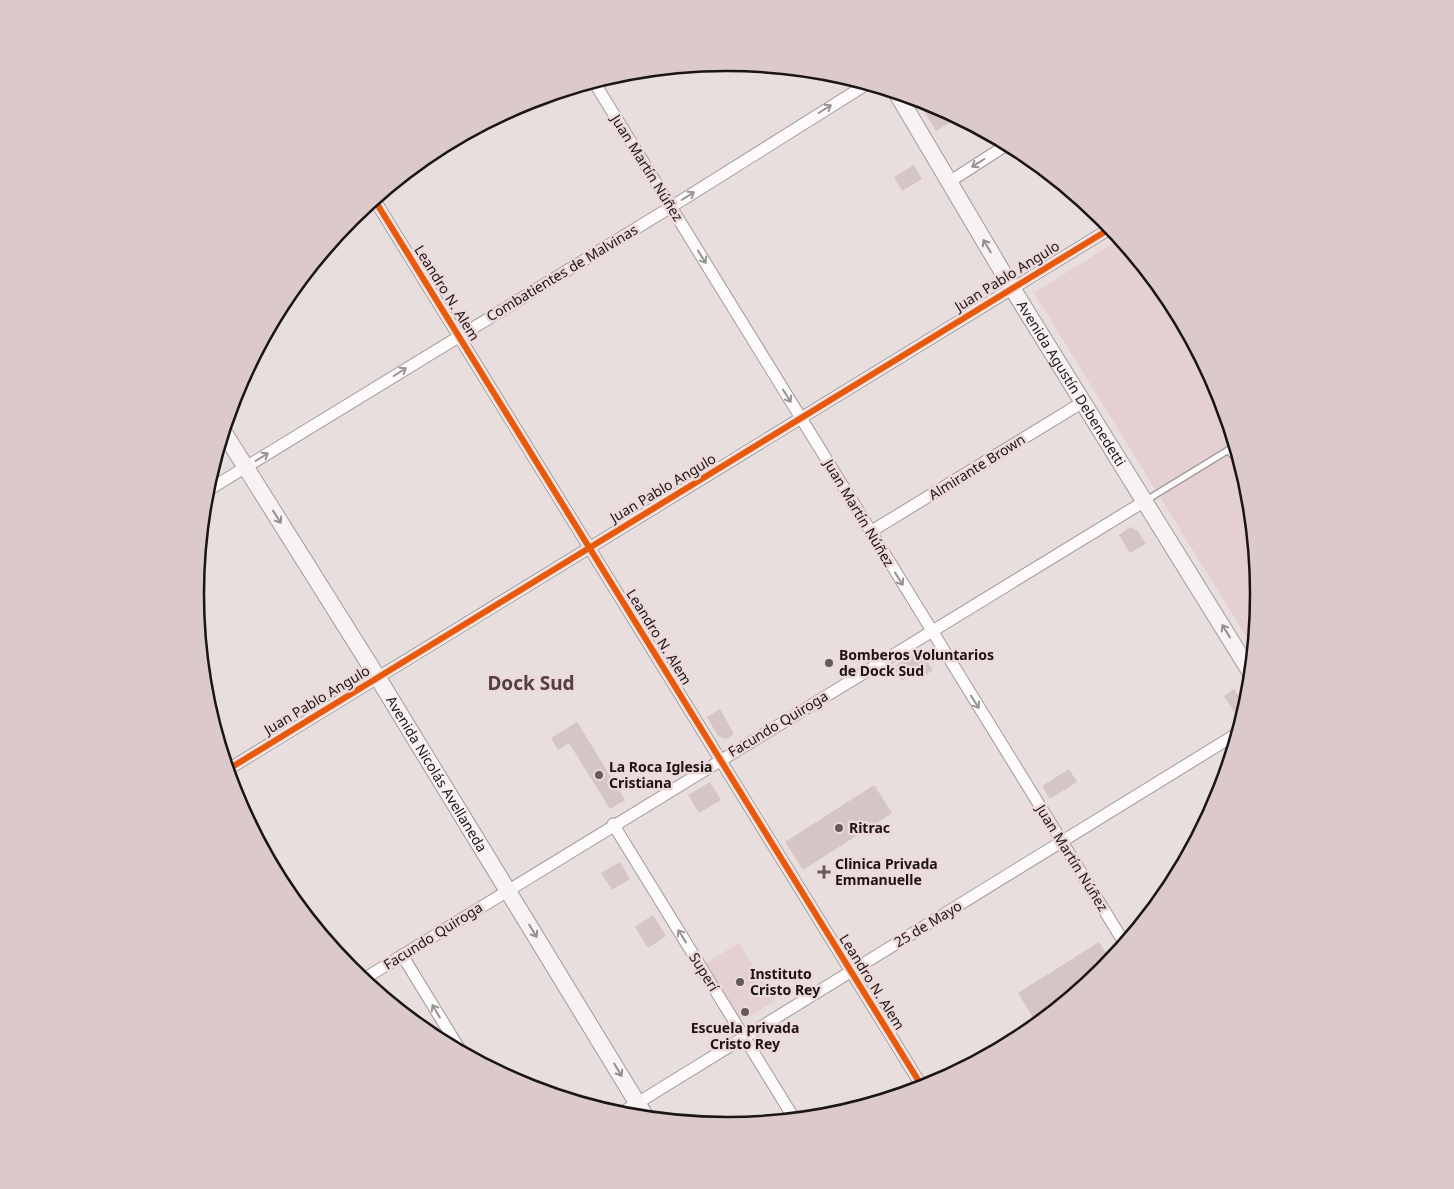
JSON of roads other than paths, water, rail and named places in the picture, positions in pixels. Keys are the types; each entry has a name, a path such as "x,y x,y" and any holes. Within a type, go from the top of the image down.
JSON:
{"main road":[{"name":"Avenida Agustín Debenedetti","path":"902,101 1012,288 1246,665"},
{"name":"Avenida Nicolás Avellaneda","path":"228,438 378,678 642,1111"}],"street":[{"name":"Juan Martín Núñez","path":"597,88 1121,938"},
{"name":"Combatientes de Malvinas","path":"216,486 671,207 859,88"},
{"path":"949,182 1001,148"},
{"name":"Leandro N. Alem","path":"377,205 919,1081"},
{"name":"Juan Pablo Angulo","path":"233,766 1104,232"},
{"name":"Almirante Brown","path":"870,532 1083,402"},
{"name":"Facundo Quiroga","path":"369,976 1144,501"},
{"name":"25 de Mayo","path":"629,1109 1229,738"},
{"name":"Superí","path":"614,824 791,1113"},
{"path":"402,955 455,1042"}],"lane":[{"path":"1144,501 1228,450"}],"place":[{"name":"Bomberos Voluntarios de Dock Sud","path":"829,663"},
{"name":"La Roca Iglesia Cristiana","path":"599,775"},
{"name":"Ritrac","path":"839,828"},
{"name":"Clinica Privada Emmanuelle","path":"824,872"},
{"name":"Instituto Cristo Rey","path":"740,982"},
{"name":"Escuela privada Cristo Rey","path":"745,1012"}],"district":[{"name":"Dock Sud","path":"531,683"}]}
